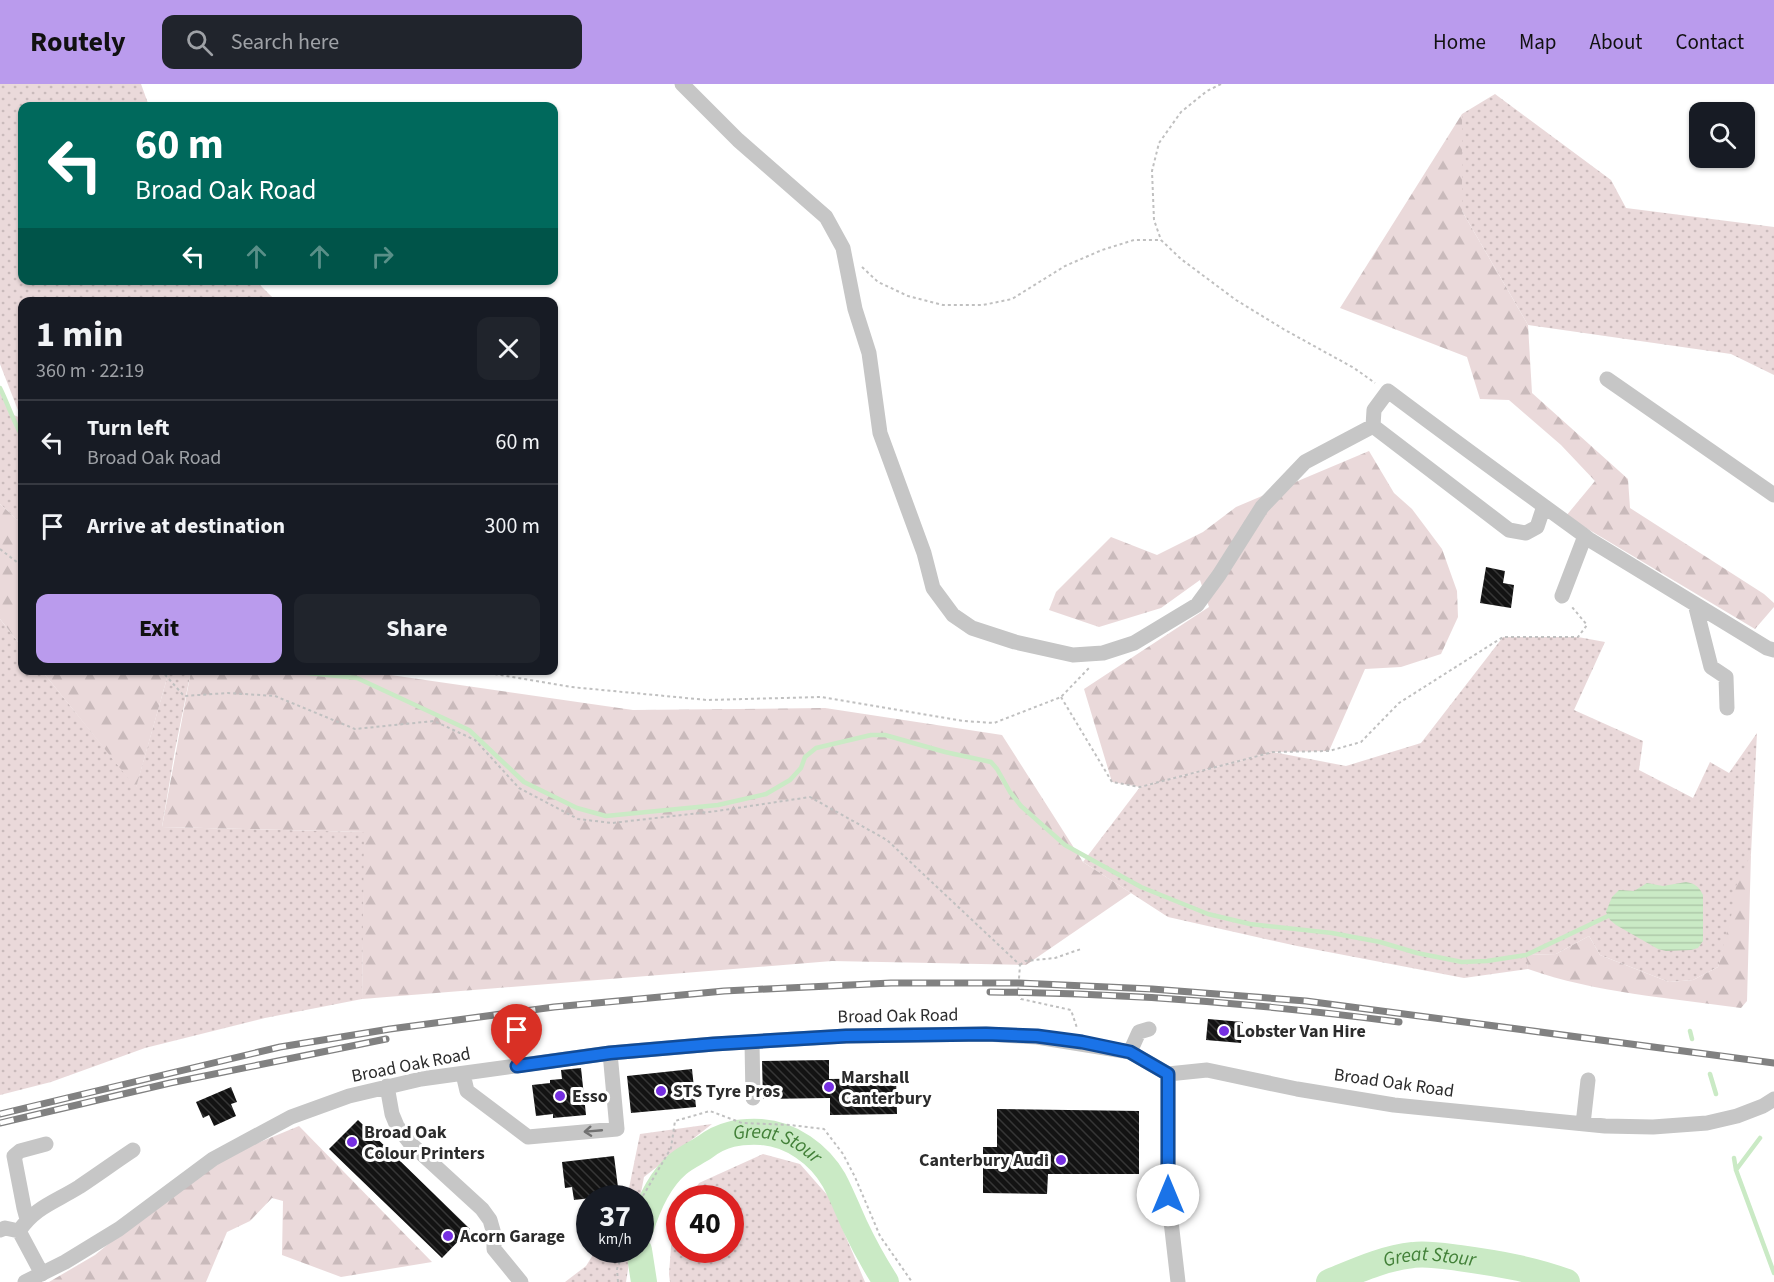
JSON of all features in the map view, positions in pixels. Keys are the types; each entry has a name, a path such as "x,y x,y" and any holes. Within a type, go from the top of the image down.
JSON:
{"street":[{"path":"682,84 738,140 826,217 843,248 855,309 869,353 880,433 924,553 933,588 953,615 972,628 1015,642 1073,655 1103,653 1134,643 1197,605 1262,507 1305,462 1373,426"},
{"path":"1607,379 1774,495"},
{"path":"1373,426 1374,410 1388,391 1585,536 1767,648 1774,650"},
{"path":"1373,426 1509,530 1526,533 1537,527 1544,506"},
{"path":"1562,596 1585,536"},
{"path":"1695,604 1711,667 1726,677 1727,708"},
{"path":"1130,1052 1140,1032 1149,1029"},
{"name":"Broad Oak Road","path":"25,1282 65,1262 119,1229 213,1159 291,1116 349,1096 421,1079 610,1053 846,1036 965,1034 1037,1036 1130,1052 1168,1074 1207,1070 1297,1089 1394,1105 1584,1124 1653,1127 1707,1123 1737,1116 1774,1099"},
{"path":"752,1042 753,1098"},
{"path":"463,1074 467,1091 528,1137 617,1129 610,1053"},
{"path":"1168,1074 1168,1195 1178,1282"},
{"path":"1584,1124 1588,1080"},
{"path":"387,1086 392,1114 397,1126 410,1143 482,1209 490,1220 494,1234 494,1249 521,1282"},
{"path":"42,1274 23,1225 24,1208 14,1156 20,1151 46,1144"},
{"path":"0,1230 23,1225 34,1213 77,1188 133,1150"}],"path":[{"path":"1221,84 1207,91 1181,112 1160,143 1152,171 1154,220 1161,240 1181,259 1236,300 1354,368 1388,391"},
{"path":"843,248 878,282 908,296 943,305 983,305 1012,299 1065,266 1102,250 1134,240 1161,240"},
{"path":"0,549 18,563"},
{"path":"1061,697 1112,782 1140,787 1273,752 1329,750 1361,742 1399,703 1503,637 1578,637 1587,625 1562,596"},
{"path":"500,675 571,687 707,700 821,697 964,721 994,723 1061,697 1103,653"},
{"path":"165,675 184,696 228,693 275,696 355,729 434,721 475,740 519,788 578,819 612,823 810,797 887,840 1020,965"},
{"path":"1082,949 1055,958 1025,961 1020,965 1018,992 1020,999 1071,1010 1082,1042"},
{"path":"649,1185 671,1148 675,1121 710,1111 742,1123 824,1129 843,1154 880,1236 912,1282"},
{"path":"618,1282 617,1269 619,1263"}],"green space":[{"path":"0,84 141,84 148,102 18,102 18,285 260,285 272,297 18,297 18,410 0,364"},
{"path":"1495,94 1611,180 1626,208 1774,227 1774,375 1731,354 1528,325 1462,211 1462,114"},
{"path":"1462,114 1462,211 1528,325 1532,393 1628,479 1630,508 1764,594 1774,603 1774,607 1755,629 1566,516 1595,481 1561,445 1509,400 1480,399 1467,357 1340,308"},
{"path":"0,388 8,402 11,414 18,417 18,520 0,504"},
{"path":"1369,451 1394,493 1412,509 1442,549 1457,591 1458,617 1441,654 1401,667 1365,669 1329,751 1273,752 1140,787 1112,782 1084,689 1209,607 1200,580 1161,608 1099,627 1049,610 1056,592 1111,537 1157,555 1203,532 1236,507"},
{"path":"0,504 18,520 18,642 0,619"},
{"path":"0,619 18,642 18,675 45,675 136,787 168,675 190,675 162,827 365,832 362,999 265,1018 145,1048 51,1082 0,1095"},
{"path":"1503,637 1578,637 1605,642 1574,710 1643,741 1639,770 1693,798 1710,762 1729,773 1757,733 1751,854 1718,967 1693,980 1669,982 1600,955 1589,936 1556,954 1527,955 1528,969 1464,978 1297,946 1168,917 1083,862 1140,787 1273,752 1346,766 1421,743"},
{"path":"45,675 168,675 136,788"},
{"path":"190,675 391,675 633,710 825,708 1002,735 1083,862 1131,893 1026,965 832,961 362,999 364,832 162,827"},
{"path":"1751,854 1747,1001 1741,1008 1607,989 1528,969 1526,955 1556,954 1589,936 1600,955 1669,982 1693,980 1718,967 1731,917 1736,886"},
{"path":"712,1124 644,1177 642,1185 630,1185 640,1134"},
{"path":"299,1126 432,1262 341,1277 282,1255 283,1201 272,1198 250,1221 227,1232 206,1282 49,1282 95,1255 204,1165"},
{"path":"763,1154 800,1164 829,1197 865,1282 670,1282 670,1263 744,1263 744,1185 698,1185"},
{"path":"588,1263 629,1263 626,1282 565,1282"}],"shaded area":[{"path":"1686,882 1700,889 1703,895 1703,941 1698,948 1666,951 1658,949 1616,925 1606,912 1612,897 1619,890 1634,891 1647,883 1663,886"}],"building":[{"path":"1486,567 1505,571 1503,583 1514,585 1511,608 1480,603"},
{"name":"Lobster Van Hire","path":"1208,1019 1243,1022 1241,1043 1206,1040"},
{"path":"829,1060 829,1079 896,1078 897,1114 830,1115 830,1098 763,1099 762,1061"},
{"path":"581,1068 586,1115 553,1118 553,1114 536,1116 532,1085 562,1079 561,1070"},
{"name":"STS Tyre Pros","path":"692,1069 696,1107 631,1113 627,1076"},
{"path":"231,1087 237,1102 231,1104 236,1116 214,1126 209,1115 203,1118 196,1102"},
{"name":"Canterbury Audi","path":"997,1109 1139,1111 1139,1174 1048,1174 1047,1194 983,1193 983,1147 997,1147"},
{"path":"358,1120 470,1229 442,1258 329,1149"},
{"path":"614,1156 618,1185 576,1185 576,1200 574,1200 572,1187 565,1188 562,1162"}],"waterway":[{"path":"0,388 18,428"},
{"path":"327,675 357,678 469,730 524,782 577,808 606,816 718,805 766,794 790,780 801,768 805,757 816,748 871,735 885,735 991,762 1021,806 1065,845 1141,887 1208,914 1250,924 1332,933 1380,942 1417,953 1462,962 1526,955 1608,916"},
{"path":"1690,1031 1692,1039"},
{"path":"1710,1074 1716,1094"},
{"name":"Great Stour","path":"654,1196 665,1178 681,1162 724,1136 761,1132 783,1137 803,1147 828,1171 862,1240 886,1282"},
{"path":"1736,1170 1760,1138"},
{"path":"1734,1158 1736,1170 1774,1273"},
{"name":"Great Stour","path":"1329,1282 1381,1262 1424,1254 1514,1267 1567,1282"},
{"name":"Great Stour","path":"641,1263 644,1282"}],"railway":[{"path":"0,1114 280,1047 390,1029 554,1007 724,991 891,983 1019,983 1152,989 1306,1001 1774,1063"},
{"path":"990,992 1195,1001 1399,1022"},
{"path":"0,1123 170,1083 386,1039"}],"place":[{"name":"Lobster Van Hire","path":"1224,1031"},
{"name":"Marshall Canterbury","path":"829,1087"},
{"name":"STS Tyre Pros","path":"661,1091"},
{"name":"Esso","path":"560,1096"},
{"name":"Broad Oak Colour Printers","path":"352,1142"},
{"name":"Canterbury Audi","path":"1061,1160"},
{"name":"Acorn Garage","path":"448,1236"}],"route":[{"path":"517,1066 610,1053 846,1036 986,1034 1037,1036 1082,1042 1130,1052 1168,1074 1168,1195"}]}
